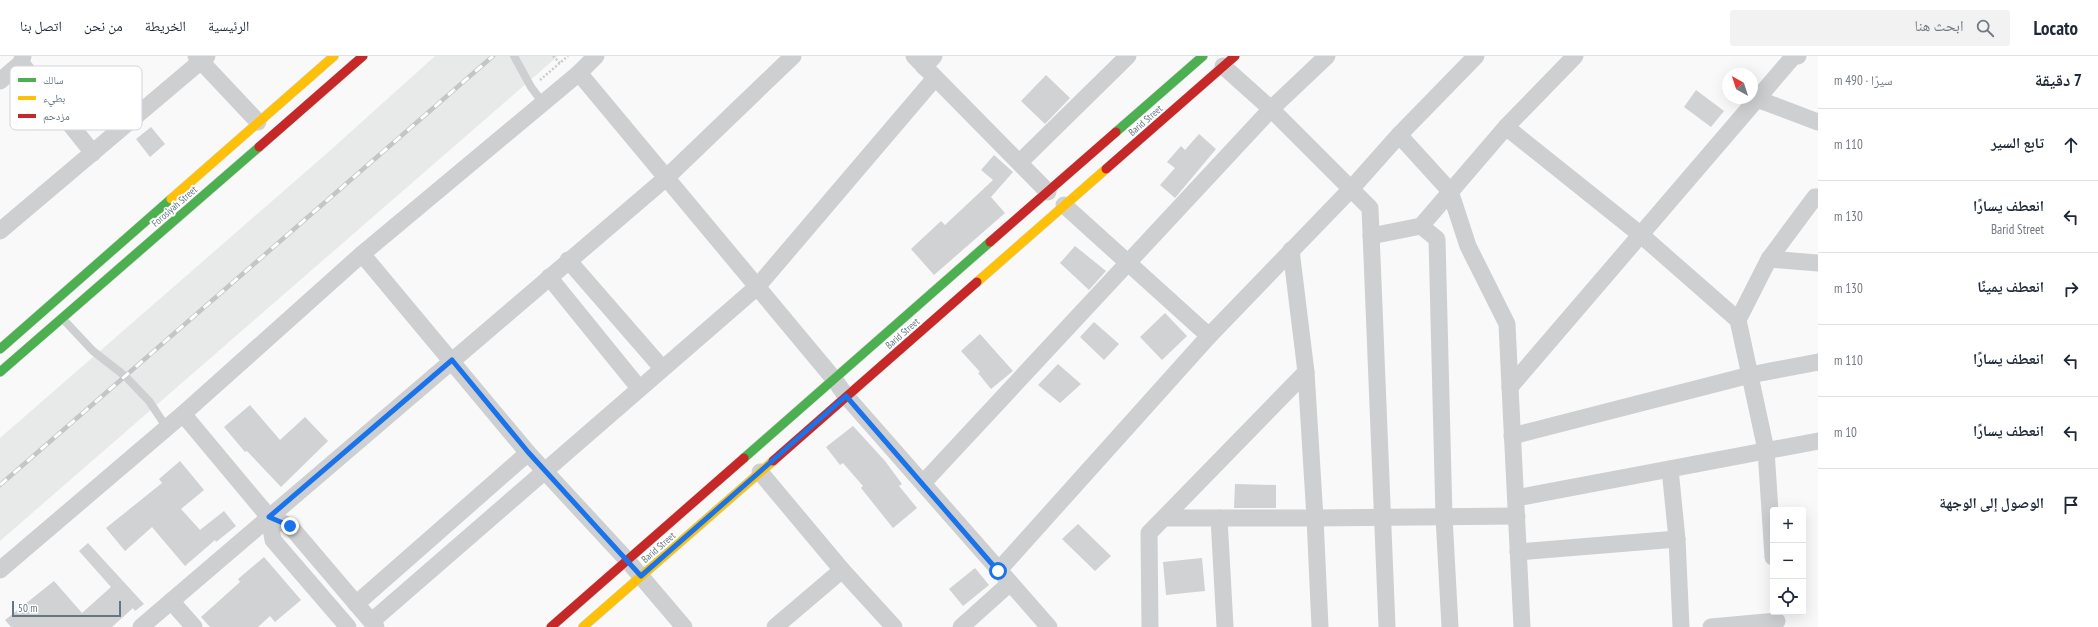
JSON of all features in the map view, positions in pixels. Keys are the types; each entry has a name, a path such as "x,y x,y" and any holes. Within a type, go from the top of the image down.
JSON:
{"main road":[{"name":"Forosiyah Street","path":"3,341 334,56"},
{"name":"Forosiyah Street","path":"0,372 363,56"},
{"name":"Barid Street","path":"551,627 1203,56"},
{"name":"Barid Street","path":"583,627 1229,61"}],"street":[{"path":"0,570 167,428 362,254 579,74 596,56"},
{"path":"141,627 568,260 666,178 793,56"},
{"path":"1020,162 1128,56"},
{"path":"923,483 1270,109 1327,56"},
{"path":"961,627 1209,336 1351,189 1399,135 1476,56"},
{"path":"1371,236 1421,226 1506,126 1575,56"},
{"path":"1758,98 1793,57 1798,56"},
{"path":"142,110 201,58 258,122"},
{"path":"1229,61 1270,109 1370,208 1387,627"},
{"path":"183,414 269,517 290,526 374,624 544,470 757,287 927,64 1048,192"},
{"path":"0,81 10,71"},
{"path":"579,74 834,379 846,396 1049,627"},
{"path":"1758,99 1818,122"},
{"path":"1510,387 1753,104"},
{"path":"1506,126 1641,235 1738,320 1766,450 1772,543"},
{"path":"76,130 94,153"},
{"path":"0,231 120,130"},
{"path":"1399,135 1450,192 1468,246 1507,324 1522,627"},
{"path":"1738,320 1769,259 1815,197 1818,197"},
{"path":"1064,205 1209,336"},
{"path":"1421,226 1437,239 1444,517 1450,627"},
{"path":"1291,250 1306,372 1320,627"},
{"path":"362,254 528,452 627,560 684,627"},
{"path":"1769,259 1818,263"},
{"path":"568,260 662,368"},
{"path":"549,277 639,388"},
{"path":"1512,436 1750,375 1818,362"},
{"path":"1150,627 1149,533 1306,372"},
{"path":"1516,498 1818,441"},
{"path":"356,604 528,452"},
{"path":"1670,469 1677,539 1681,627"},
{"path":"760,472 842,570 894,627"},
{"path":"1165,518 1382,518 1517,516"},
{"path":"269,517 273,540 348,627"},
{"path":"1219,518 1225,627"},
{"path":"1518,552 1677,539"},
{"path":"775,627 842,570"},
{"path":"171,601 194,627"},
{"path":"1712,627 1777,620"}],"lane":[{"path":"514,56 531,87 543,103"},
{"path":"62,318 93,351 125,376 149,401 167,428"}],"path":[{"path":"553,56 560,63"},
{"path":"540,80 568,56"}],"shaded area":[{"path":"435,56 558,56 0,541 0,438 325,155"}],"building":[{"path":"1046,75 1070,98 1045,124 1021,101"},
{"path":"1696,90 1724,111 1711,127 1684,107"},
{"path":"151,127 165,144 150,157 136,139"},
{"path":"1199,134 1216,149 1175,198 1160,185 1175,168 1167,162 1181,146 1185,150"},
{"path":"994,155 1013,172 991,197 1005,213 934,275 911,249 941,221 945,225 993,180 981,170"},
{"path":"1075,246 1106,271 1089,290 1060,263"},
{"path":"1165,313 1187,336 1162,360 1140,337"},
{"path":"1094,322 1119,344 1104,360 1080,337"},
{"path":"980,334 1013,371 991,389 978,373 980,372 961,351"},
{"path":"1058,364 1081,384 1060,403 1038,385"},
{"path":"250,405 280,440 305,417 328,441 281,487 247,451 245,452 224,427"},
{"path":"853,426 885,461 902,484 899,486 917,508 893,528 861,488 863,486 843,463 840,465 826,447"},
{"path":"180,461 204,490 181,509 200,530 224,511 236,526 216,542 215,540 185,566 152,527 125,551 106,528 162,483 159,479"},
{"path":"1235,484 1276,485 1276,508 1234,508"},
{"path":"1078,524 1111,556 1095,571 1062,539"},
{"path":"88,543 144,604 135,611 133,608 112,627 11,627 5,620 54,581 82,613 111,587 79,551"},
{"path":"264,557 301,600 275,622 270,616 258,627 210,627 201,617 240,582 238,579"},
{"path":"1202,558 1205,591 1166,595 1163,562"},
{"path":"975,568 989,585 963,606 949,589"}],"railway":[{"path":"0,485 493,56"}],"traffic: fast":[{"path":"1116,132 1203,56"},
{"path":"0,372 259,147"},
{"path":"0,349 171,199"},
{"path":"744,458 990,242"}],"traffic: slow":[{"path":"171,199 334,56"},
{"path":"977,282 1106,169"},
{"path":"583,627 773,461"}],"traffic: jam":[{"path":"259,147 363,56"},
{"path":"1106,169 1235,56"},
{"path":"990,242 1116,132"},
{"path":"773,461 977,282"},
{"path":"551,627 744,458"}],"route":[{"path":"290,526 269,517 452,360 528,452 641,576 846,396 998,571"}]}
